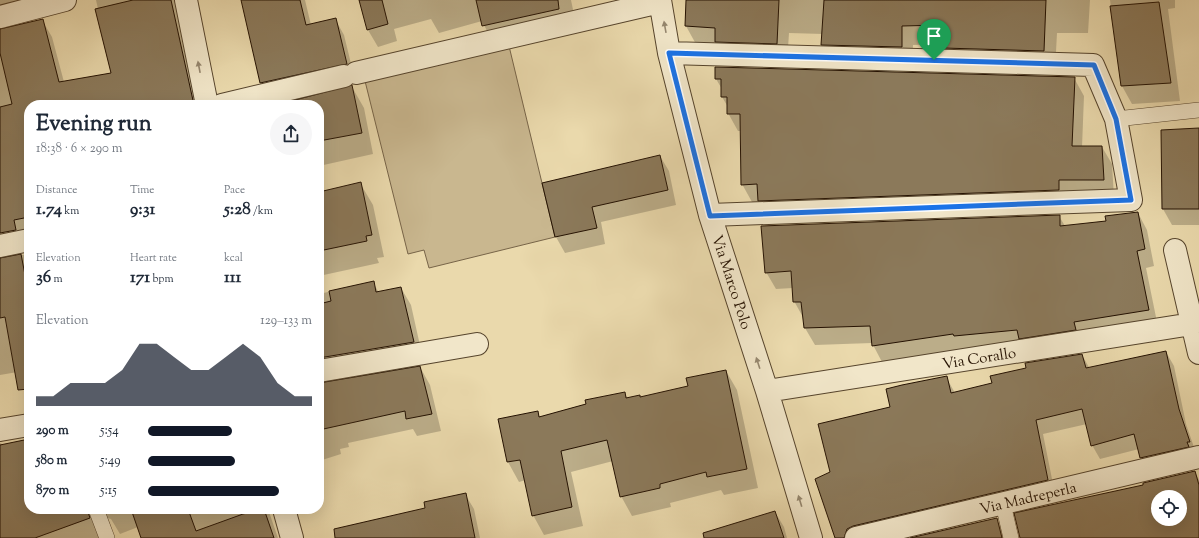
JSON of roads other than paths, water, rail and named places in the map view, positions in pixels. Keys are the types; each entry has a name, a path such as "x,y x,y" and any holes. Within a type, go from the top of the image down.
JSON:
{"street":[{"path":"0,17 65,0"},
{"path":"186,0 206,100"},
{"path":"243,100 660,1"},
{"name":"Via Marco Polo","path":"660,1 669,53 710,216 767,391 811,538"},
{"path":"669,53 1094,65 1116,119 1131,200 710,216"},
{"path":"0,246 24,241"},
{"path":"1174,250 1199,353"},
{"name":"Via Corallo","path":"767,391 1192,324"},
{"path":"324,371 477,344"},
{"path":"0,430 24,426"},
{"name":"Via Madreperla","path":"856,538 1199,457"},
{"path":"285,514 292,538"}],"lane":[{"path":"1116,119 1199,110"},
{"path":"1003,504 1011,538"},
{"path":"98,514 106,538"}]}
